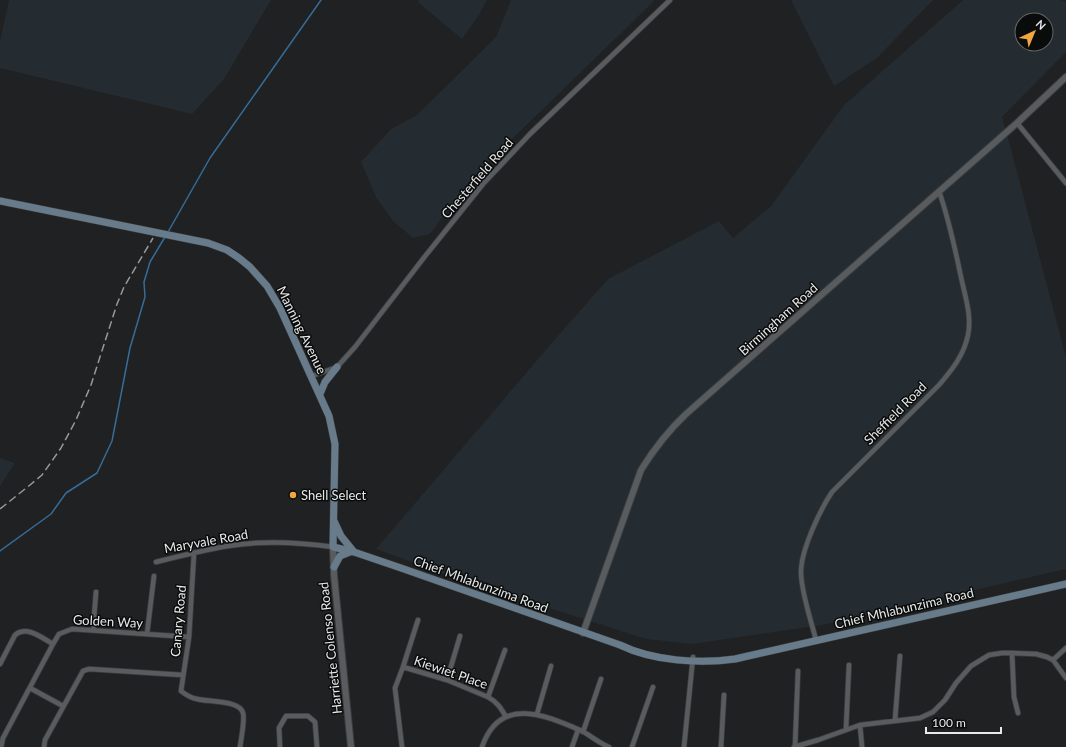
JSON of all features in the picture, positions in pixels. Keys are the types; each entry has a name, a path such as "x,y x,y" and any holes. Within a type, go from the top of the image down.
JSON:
{"main road":[{"name":"Manning Avenue","path":"1,201 208,243 227,250 250,267 267,286 280,308 329,416 335,444 332,516 333,547"},
{"path":"320,394 325,382 337,367"},
{"path":"332,516 340,536 354,552"},
{"name":"Chief Mhlabunzima Road","path":"333,547 354,552 620,645 656,653 693,658 746,656 772,651 1066,584"},
{"path":"334,566 340,556 347,552 354,552"}],"street":[{"name":"Chesterfield Road","path":"312,376 337,367 355,347 483,184 530,134 671,0"},
{"name":"Birmingham Road","path":"583,633 641,470 667,432 1017,123 1066,77"},
{"path":"1017,123 1066,183"},
{"name":"Sheffield Road","path":"816,640 802,584 802,557 826,501 832,492 947,376 961,356 968,337 970,323 967,305 946,211 939,191"},
{"name":"Maryvale Road","path":"156,562 229,546 271,542 300,542 333,547"},
{"name":"Harriette Colenso Road","path":"333,547 351,747"},
{"name":"Canary Road","path":"194,553 189,637 180,691 196,699 233,704 240,708 244,712 240,747"},
{"path":"147,634 154,576"},
{"path":"93,630 96,592"},
{"path":"402,747 395,688 418,620"},
{"name":"Golden Way","path":"1,747 3,738 52,644 59,634 65,630 93,630 189,637"},
{"path":"0,664 18,632 29,631 52,644"},
{"path":"447,680 460,636"},
{"path":"1053,660 1066,648"},
{"path":"488,697 505,650"},
{"path":"798,671 795,747 860,724 920,718 932,712 945,700 956,683 976,662 989,655 1002,653 1036,654 1053,660 1066,678"},
{"path":"1012,653 1014,697 1018,713"},
{"path":"895,720 900,656"},
{"path":"684,747 693,658"},
{"path":"846,729 849,665"},
{"path":"537,714 551,666"},
{"name":"Kiewiet Place","path":"403,667 447,680 488,697 500,706 506,717"},
{"path":"44,747 45,740 83,671 87,669 183,675"},
{"path":"572,747 601,679"},
{"path":"632,747 652,687"},
{"path":"30,688 63,706"},
{"path":"720,747 724,695"},
{"path":"482,747 490,730 495,724 506,717 524,713 537,714 580,731 606,746"},
{"path":"280,747 279,728 286,716 308,716 315,722 317,747"},
{"path":"860,724 862,747"},
{"path":"818,740 818,747"}],"shaded area":[{"path":"9,0 271,0 224,79 192,114 0,68 0,41"},
{"path":"418,0 487,0 479,15 462,39 419,3"},
{"path":"511,0 654,0 471,179 430,234 413,238 393,221 376,197 361,162 391,129 417,115 496,37"},
{"path":"791,0 933,0 877,58 834,86"},
{"path":"963,0 1060,0 1066,2 1066,52 1002,117 1066,357 1066,569 822,625 693,644 646,639 458,579 376,549 608,279 719,221 733,238 771,206 844,105"},
{"path":"0,458 15,463 0,486"}],"waterway":[{"path":"168,232 210,158 321,0"},
{"path":"0,551 51,514 66,493 97,473 112,441 130,348 145,297 144,282 150,262 165,237"}],"railway":[{"path":"0,509 42,475 61,448 76,420 91,385 117,304 124,287 153,238"}],"place":[{"name":"Shell Select","path":"293,495"}]}
